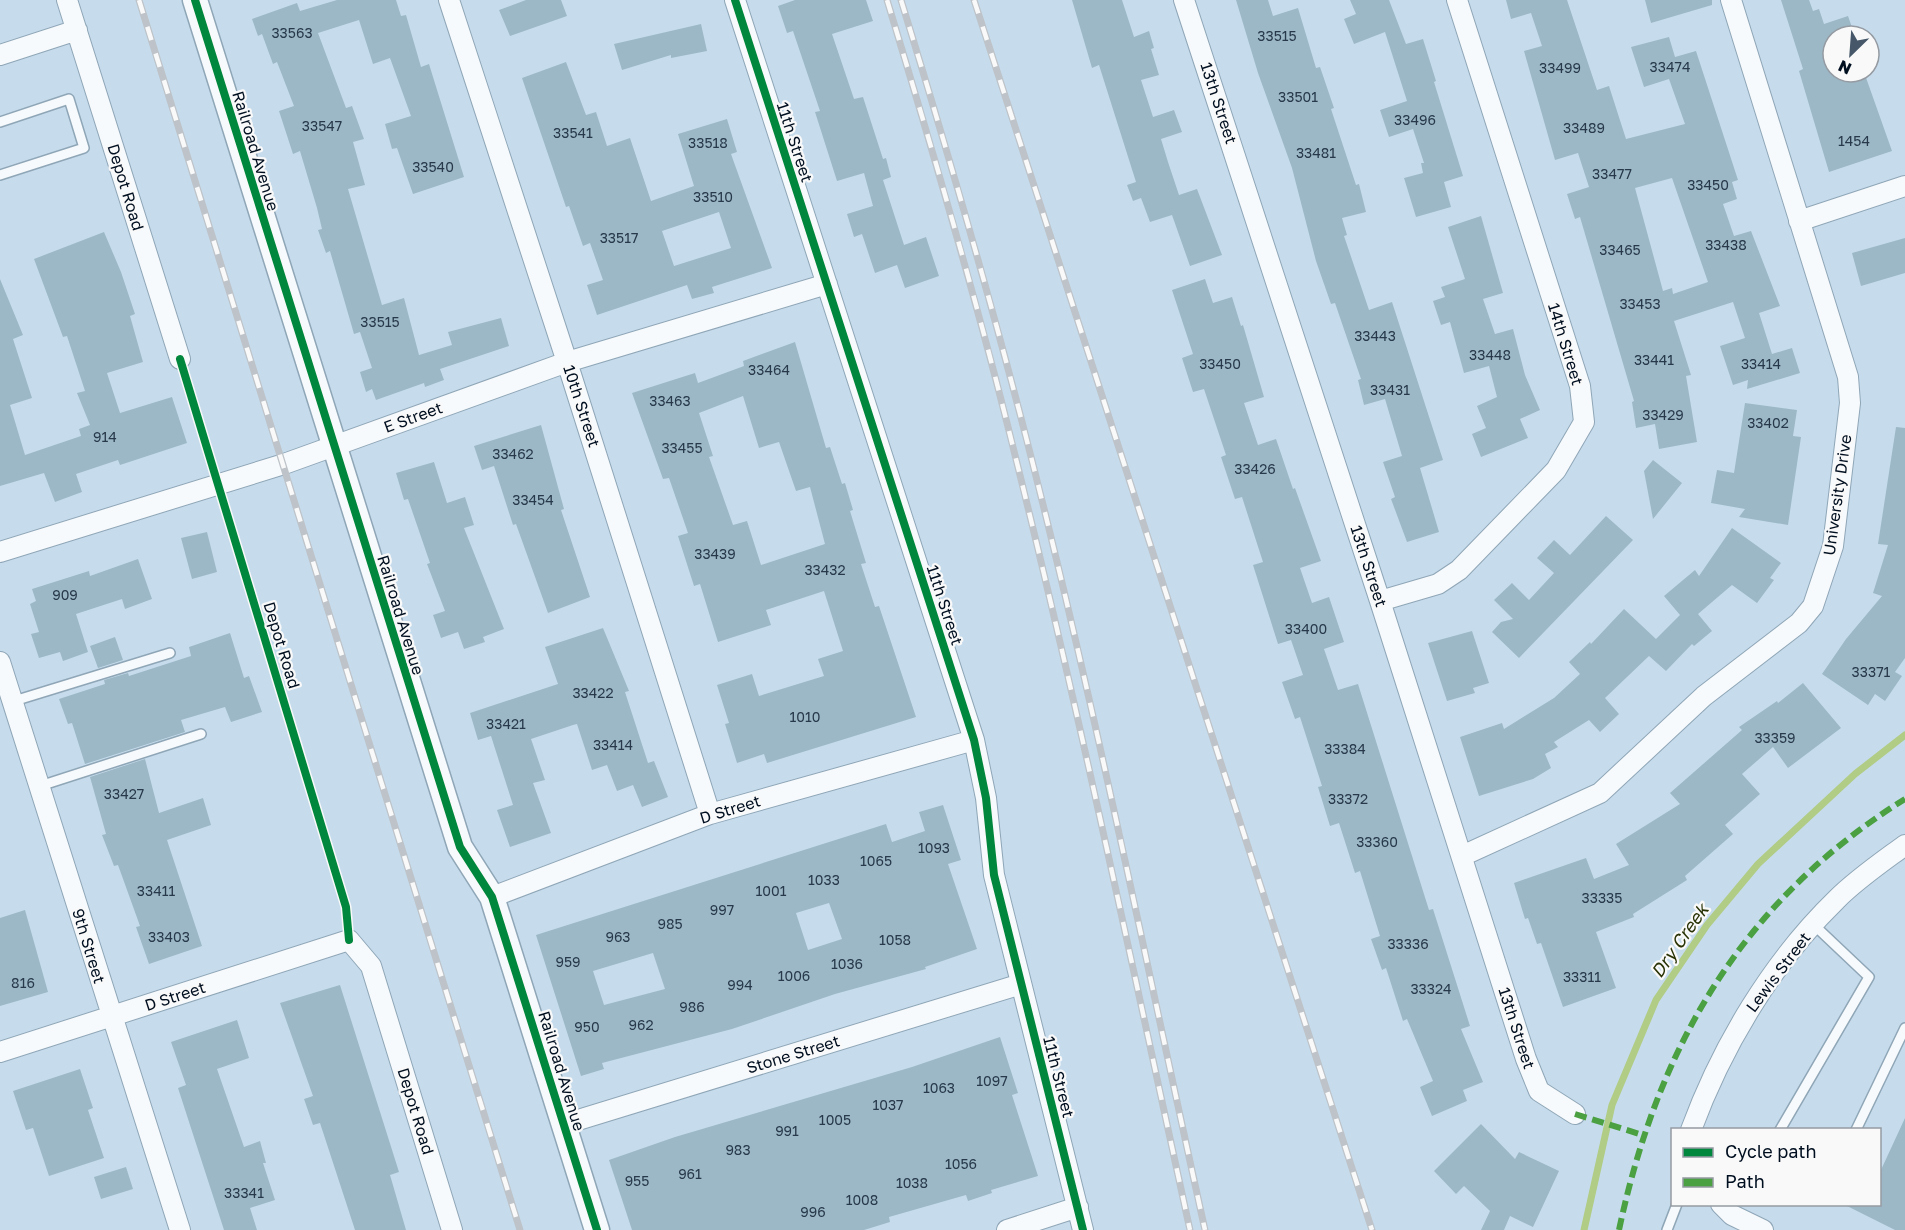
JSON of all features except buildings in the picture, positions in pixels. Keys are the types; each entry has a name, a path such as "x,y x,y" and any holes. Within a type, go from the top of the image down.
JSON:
{"street":[{"name":"Depot Road","path":"67,0 180,359"},
{"name":"Railroad Avenue","path":"195,0 460,848 492,897 597,1230"},
{"name":"10th Street","path":"449,0 567,362 710,814"},
{"name":"11th Street","path":"735,0 974,740 987,798 994,875 1083,1230"},
{"name":"13th Street","path":"1184,0 1380,601 1526,1059 1539,1091 1575,1114"},
{"name":"14th Street","path":"1380,601 1438,584 1459,570 1556,470 1584,422 1580,386 1457,0"},
{"name":"University Drive","path":"1462,856 1600,794 1704,696 1799,623 1813,606 1833,546 1850,403 1848,377 1731,0"},
{"path":"0,55 77,30"},
{"path":"1799,221 1905,186"},
{"name":"E Street","path":"0,552 220,485 567,362 827,284"},
{"name":"9th Street","path":"0,662 180,1230"},
{"name":"D Street","path":"492,897 710,814 974,740"},
{"name":"Lewis Street","path":"1692,1128 1708,1086 1744,1019 1789,953 1837,899 1905,845"},
{"name":"Depot Road","path":"349,940 372,966 452,1230"},
{"name":"D Street","path":"0,1052 349,940"},
{"name":"Stone Street","path":"565,1124 1021,984"},
{"path":"1723,1206 1732,1215 1763,1230"},
{"path":"1007,1230 1078,1207"}],"lane":[{"path":"0,122 69,99 84,148 0,175"},
{"path":"14,701 170,653"},
{"path":"40,786 201,734"},
{"path":"1781,1128 1869,977 1814,925"},
{"path":"1857,1128 1905,1028"},
{"path":"1667,1230 1676,1206"}],"waterway":[{"name":"Dry Creek","path":"1584,1230 1612,1105 1656,1000 1707,925 1758,864 1855,774 1905,735"}],"railway":[{"path":"139,0 520,1230"},
{"path":"887,0 953,223 1013,447 1083,740 1190,1230"},
{"path":"901,0 982,275 1052,539 1205,1230"},
{"path":"974,0 1372,1230"}],"marked path":[{"path":"1619,1230 1636,1163 1657,1099 1684,1039 1716,983 1754,931 1797,883 1848,839 1905,799"},
{"path":"1575,1114 1646,1136"}],"cycle path":[{"path":"195,0 460,847 492,897 597,1230"},
{"path":"735,0 974,740 986,798 994,875 1083,1230"},
{"path":"180,359 346,907 349,940"}]}
